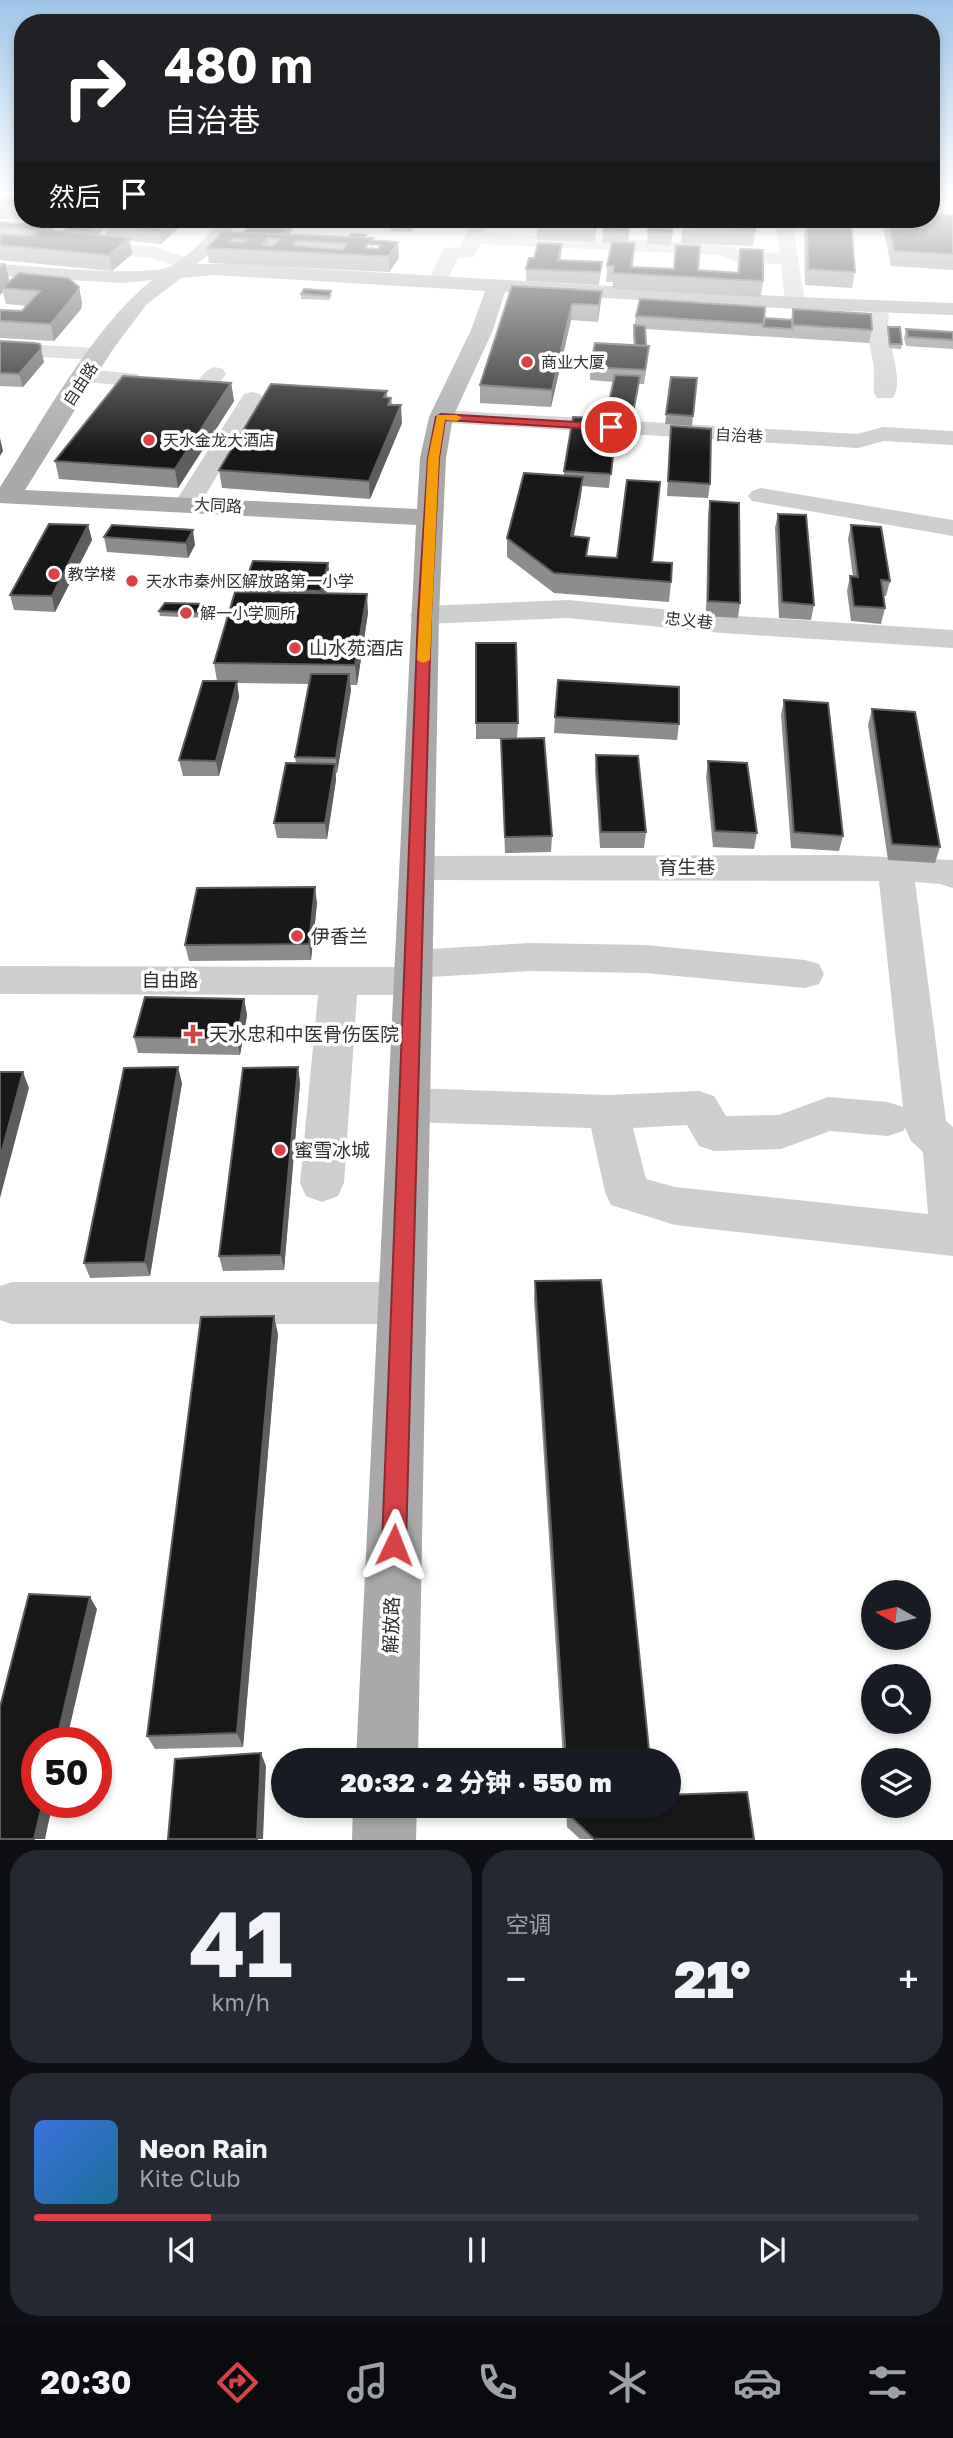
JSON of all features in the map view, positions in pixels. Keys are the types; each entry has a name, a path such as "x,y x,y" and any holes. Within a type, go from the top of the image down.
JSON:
{"main road":[{"name":"自由路","path":"2,500 99,355 139,301 163,281"},
{"path":"225,281 495,289 953,309"},
{"path":"405,281 953,318"},
{"name":"解放路","path":"387,1748 424,615 433,458 441,417 482,330 495,289"},
{"name":"大同路","path":"2,500 187,504 429,519"},
{"path":"384,1839 385,1818"}],"street":[{"path":"792,281 795,303"},
{"path":"879,315 876,328 884,366 885,393"},
{"path":"0,349 99,355"},
{"path":"84,376 130,379"},
{"path":"187,504 252,400"},
{"name":"自治巷","path":"441,417 858,441 883,434 953,438"},
{"path":"761,496 953,528"},
{"name":"忠义巷","path":"424,615 568,609 722,624 953,639"},
{"name":"育生巷","path":"417,868 896,870 951,872 953,876"},
{"path":"896,870 926,1129 944,1145 950,1215 953,1221"},
{"name":"自由路","path":"0,979 339,981 530,957 645,959 805,974"},
{"path":"322,1183 339,981"},
{"path":"409,1105 608,1112 699,1108 714,1134 781,1132 828,1114 888,1119"},
{"path":"608,1112 627,1192 675,1206 953,1236"},
{"path":"12,1303 402,1303"}],"building":[{"path":"10,281 72,281 79,287 51,324 0,321 0,310 22,311 40,291 2,288"},
{"name":"商业大厦","path":"512,286 602,291 599,305 572,304 552,390 480,385"},
{"path":"304,289 331,291 329,296 301,294"},
{"path":"640,299 765,307 764,324 636,316"},
{"path":"793,309 871,314 872,330 793,325"},
{"path":"764,318 792,320 792,329 763,327"},
{"path":"634,325 645,326 646,346 635,345"},
{"path":"888,327 900,327 902,344 890,344"},
{"path":"906,329 953,332 953,340 908,337"},
{"path":"0,341 40,344 41,349 19,374 0,373"},
{"path":"595,343 649,346 645,370 590,367"},
{"path":"615,375 640,376 633,413 607,411"},
{"name":"天水金龙大酒店","path":"123,376 231,383 175,469 55,461"},
{"path":"671,377 697,378 693,416 666,414"},
{"path":"271,384 387,391 384,397 391,398 388,405 401,405 369,481 219,470"},
{"path":"573,417 617,419 611,474 564,471"},
{"path":"671,426 711,429 710,484 668,481"},
{"path":"524,473 583,477 571,536 589,538 586,556 617,558 627,480 660,482 652,562 672,563 671,582 554,573 507,538"},
{"path":"710,501 739,503 740,603 708,601"},
{"path":"778,514 806,515 814,605 782,602"},
{"path":"49,524 88,525 52,596 10,595"},
{"path":"112,525 193,530 186,543 104,537"},
{"path":"851,525 881,527 890,581 881,580 885,608 854,606 850,576 858,577"},
{"path":"253,561 328,563 321,591 243,588"},
{"name":"山水苑酒店","path":"235,592 367,594 355,665 214,663"},
{"path":"165,603 211,604 205,613 159,611"},
{"path":"476,643 516,643 518,723 476,723"},
{"path":"311,674 349,674 336,758 295,757"},
{"path":"558,680 679,687 679,724 555,717"},
{"path":"203,681 237,681 216,761 179,760"},
{"path":"784,700 828,703 843,836 794,832"},
{"path":"872,709 915,712 940,847 892,844"},
{"path":"544,738 552,836 505,837 501,739"},
{"path":"596,755 638,756 646,832 601,832"},
{"path":"708,761 747,763 757,833 715,831"},
{"path":"286,763 335,764 325,823 274,823"},
{"path":"315,887 309,944 185,945 197,888"},
{"path":"145,997 244,999 237,1039 134,1037"},
{"path":"178,1067 145,1262 84,1263 124,1068"},
{"path":"298,1067 281,1255 219,1256 243,1068"},
{"path":"0,1072 23,1072 0,1158"},
{"path":"601,1280 649,1748 565,1748 535,1281"},
{"path":"274,1316 237,1733 147,1736 201,1317"},
{"path":"29,1594 90,1597 60,1727 21,1727 21,1818 39,1818 34,1839 0,1839 0,1707"},
{"path":"261,1753 257,1839 168,1839 175,1759"},
{"path":"747,1792 754,1839 594,1839 572,1818 681,1818 681,1795"}],"slow traffic":[{"path":"423,660 433,458 441,417 457,418"}],"place":[{"name":"商业大厦","path":"527,362"},
{"name":"天水金龙大酒店","path":"149,440"},
{"name":"教学楼","path":"54,574"},
{"name":"天水市秦州区解放路第一小学","path":"132,581"},
{"name":"解一小学厕所","path":"186,613"},
{"name":"山水苑酒店","path":"295,648"},
{"name":"伊香兰","path":"297,936"},
{"name":"天水忠和中医骨伤医院","path":"193,1034"},
{"name":"蜜雪冰城","path":"280,1150"}],"route":[{"path":"394,1545 424,615 433,458 441,417 611,427"}]}
